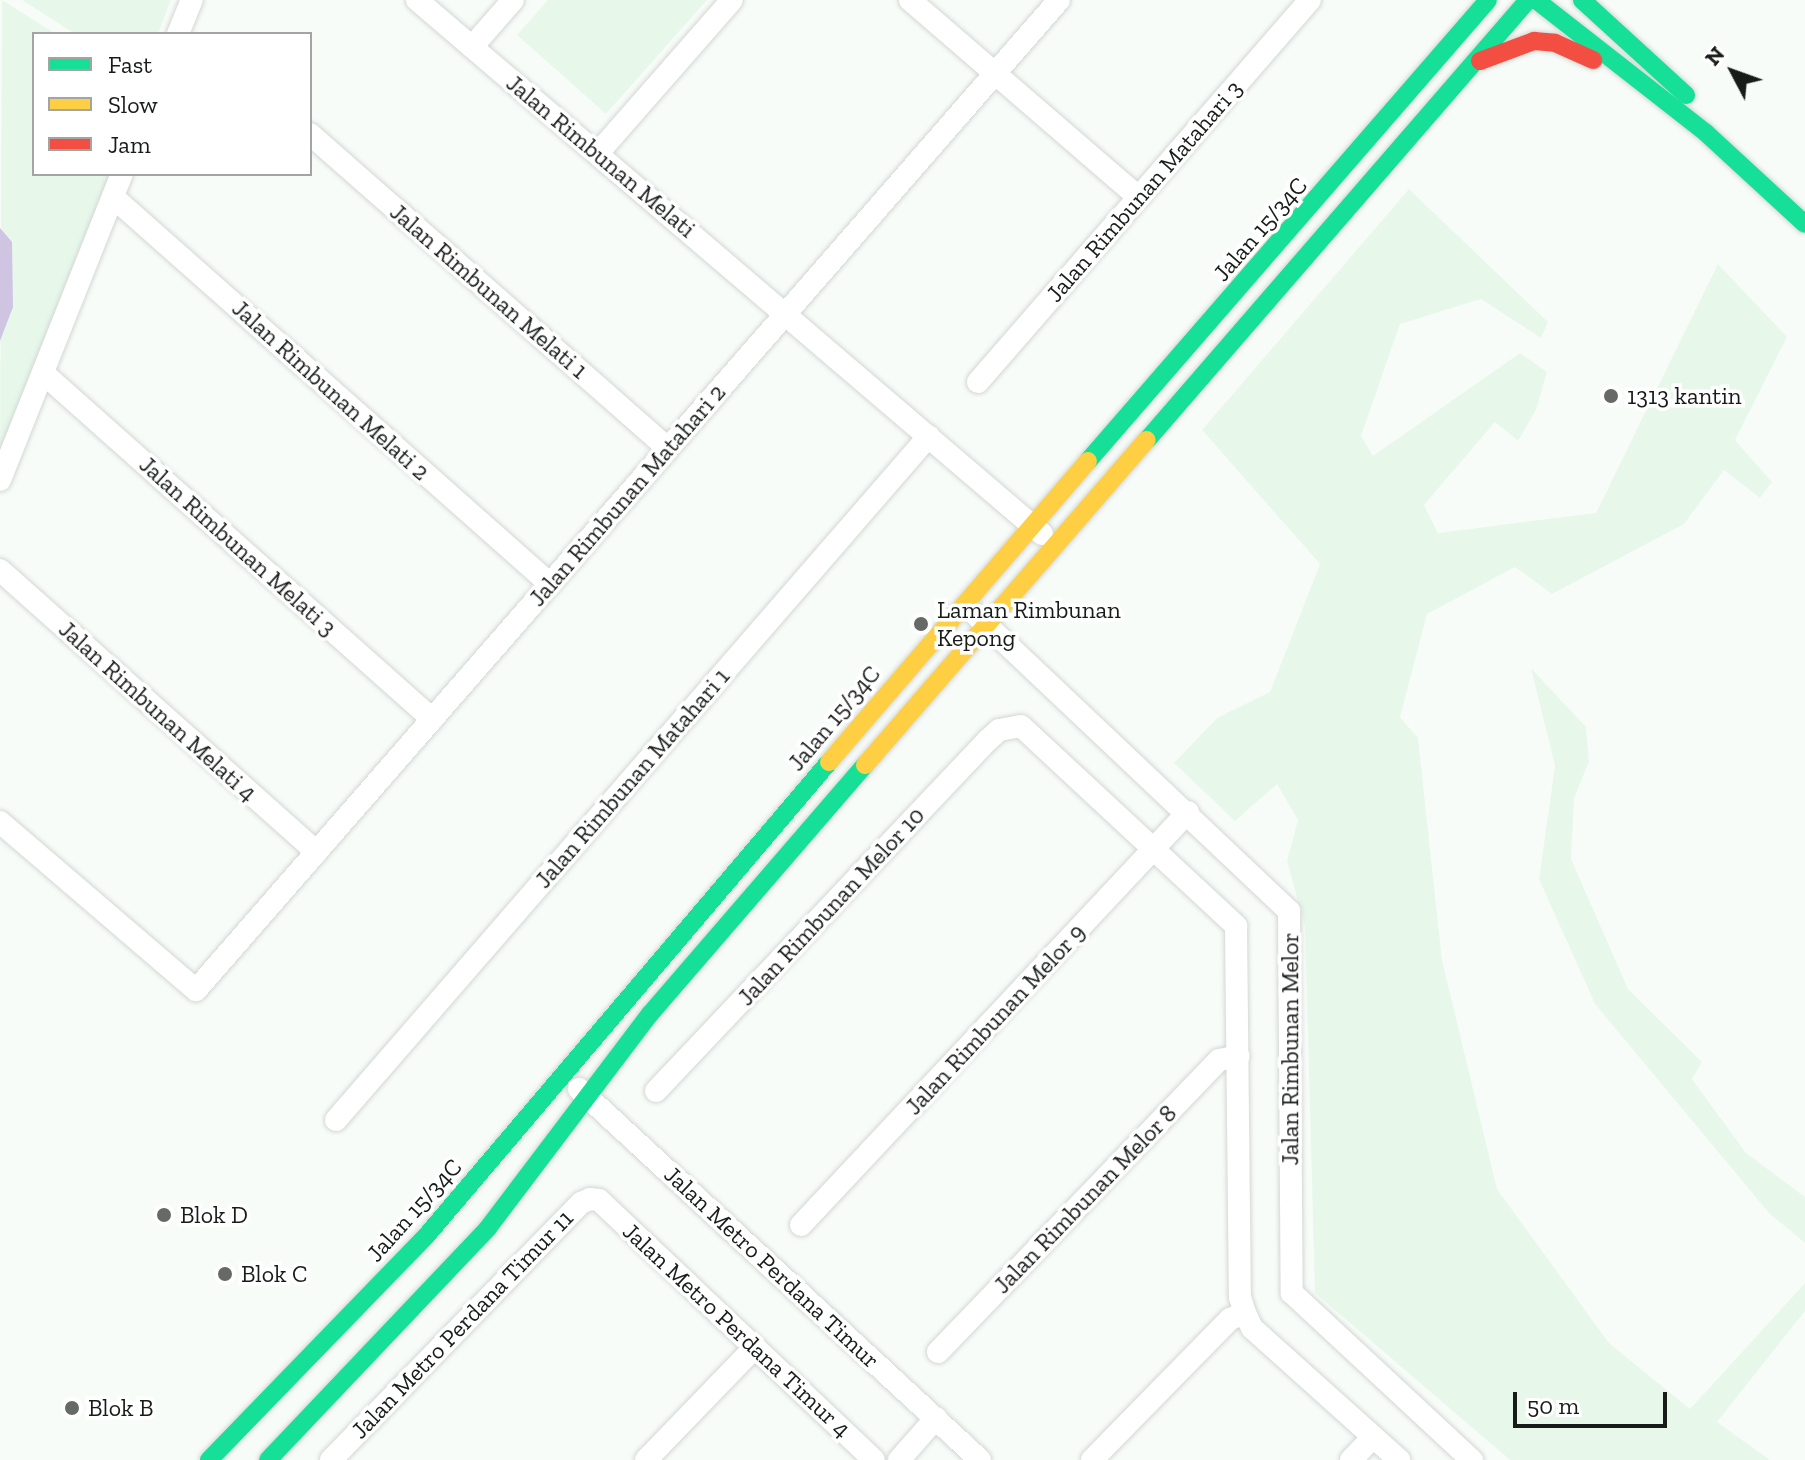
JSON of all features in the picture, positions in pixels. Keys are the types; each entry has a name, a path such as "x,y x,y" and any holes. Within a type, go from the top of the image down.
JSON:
{"street":[{"path":"186,30 192,0"},
{"name":"Jalan Rimbunan Melati","path":"417,0 786,312 1055,545"},
{"path":"472,47 513,0"},
{"path":"598,153 732,0"},
{"path":"910,0 1138,197"},
{"name":"Jalan Rimbunan Matahari 2","path":"0,822 196,990 1059,0"},
{"name":"Jalan Rimbunan Matahari 3","path":"978,382 1310,0"},
{"path":"1452,45 1472,0"},
{"name":"Jalan 15/34C","path":"209,1460 427,1235 964,603 1488,0"},
{"path":"268,1460 478,1239 562,1135 586,1095 650,1014 1528,0"},
{"path":"1536,0 1629,76 1706,133 1805,224"},
{"path":"1582,0 1805,202"},
{"path":"1472,64 1534,41 1555,43 1629,76"},
{"name":"Jalan Rimbunan Melati 1","path":"312,136 668,448"},
{"path":"0,480 121,176"},
{"name":"Jalan Rimbunan Melati 2","path":"113,197 550,584"},
{"name":"Jalan Rimbunan Melati 3","path":"43,373 432,719"},
{"name":"Jalan Rimbunan Matahari 1","path":"336,1120 929,436"},
{"name":"Jalan Rimbunan Melati 4","path":"0,570 316,852"},
{"name":"Jalan Rimbunan Melor","path":"964,603 1289,911 1292,1293 1472,1460"},
{"name":"Jalan Rimbunan Melor 10","path":"656,1091 988,740 1010,727 1033,733 1156,847"},
{"name":"Jalan Rimbunan Melor 9","path":"801,1225 1188,812"},
{"path":"1156,847 1236,926 1240,1297 1245,1313 1252,1328 1399,1460"},
{"name":"Jalan Rimbunan Melor 8","path":"938,1352 1219,1060 1239,1056"},
{"name":"Jalan Metro Perdana Timur","path":"564,1074 980,1460"},
{"name":"Jalan Metro Perdana Timur 4","path":"599,1200 874,1460"},
{"name":"Jalan Metro Perdana Timur 11","path":"331,1460 581,1203 599,1200"},
{"path":"1092,1460 1230,1319 1245,1313"},
{"path":"646,1460 755,1347"},
{"path":"899,1460 936,1418"},
{"path":"1351,1460 1373,1437"}],"green space":[{"path":"2,0 53,32 32,32 32,176 111,176 0,458"},
{"path":"22,0 171,0 159,32 72,32"},
{"path":"548,0 707,0 606,114 517,35"},
{"path":"1409,189 1548,322 1541,338 1481,299 1400,324 1361,436 1373,456 1520,353 1547,372 1536,410 1518,441 1495,422 1424,505 1438,533 1596,513 1718,264 1787,337 1735,440 1772,482 1760,498 1724,470 1684,524 1552,594 1515,567 1427,614 1400,717 1418,738 1442,960 1497,1189 1609,1343 1690,1409 1805,1283 1805,1311 1717,1422 1770,1460 1510,1460 1315,1293 1305,927 1287,861 1298,820 1277,784 1235,821 1174,763 1217,718 1270,692 1320,564 1202,430"},
{"path":"1531,668 1586,727 1589,761 1574,799 1571,859 1628,989 1702,1062 1692,1079 1746,1153 1805,1197 1805,1243 1769,1213 1595,1004 1539,879 1555,766"}],"shaded area":[{"path":"0,228 12,242 13,307 0,341"}],"traffic: fast":[{"path":"1088,461 1488,0"},
{"path":"1147,440 1528,0"},
{"path":"1536,0 1706,133 1805,224"},
{"path":"1582,0 1686,95"},
{"path":"209,1460 427,1235 829,762"},
{"path":"268,1460 488,1228 650,1014 865,765"}],"traffic: slow":[{"path":"865,765 1147,440"},
{"path":"829,762 1088,461"}],"traffic: jam":[{"path":"1480,61 1534,41 1555,43 1593,60"}],"place":[{"name":"1313 kantin","path":"1611,396"},
{"name":"Laman Rimbunan Kepong","path":"921,624"},
{"name":"Blok D","path":"164,1215"},
{"name":"Blok C","path":"225,1274"},
{"name":"Blok B","path":"72,1408"}]}
